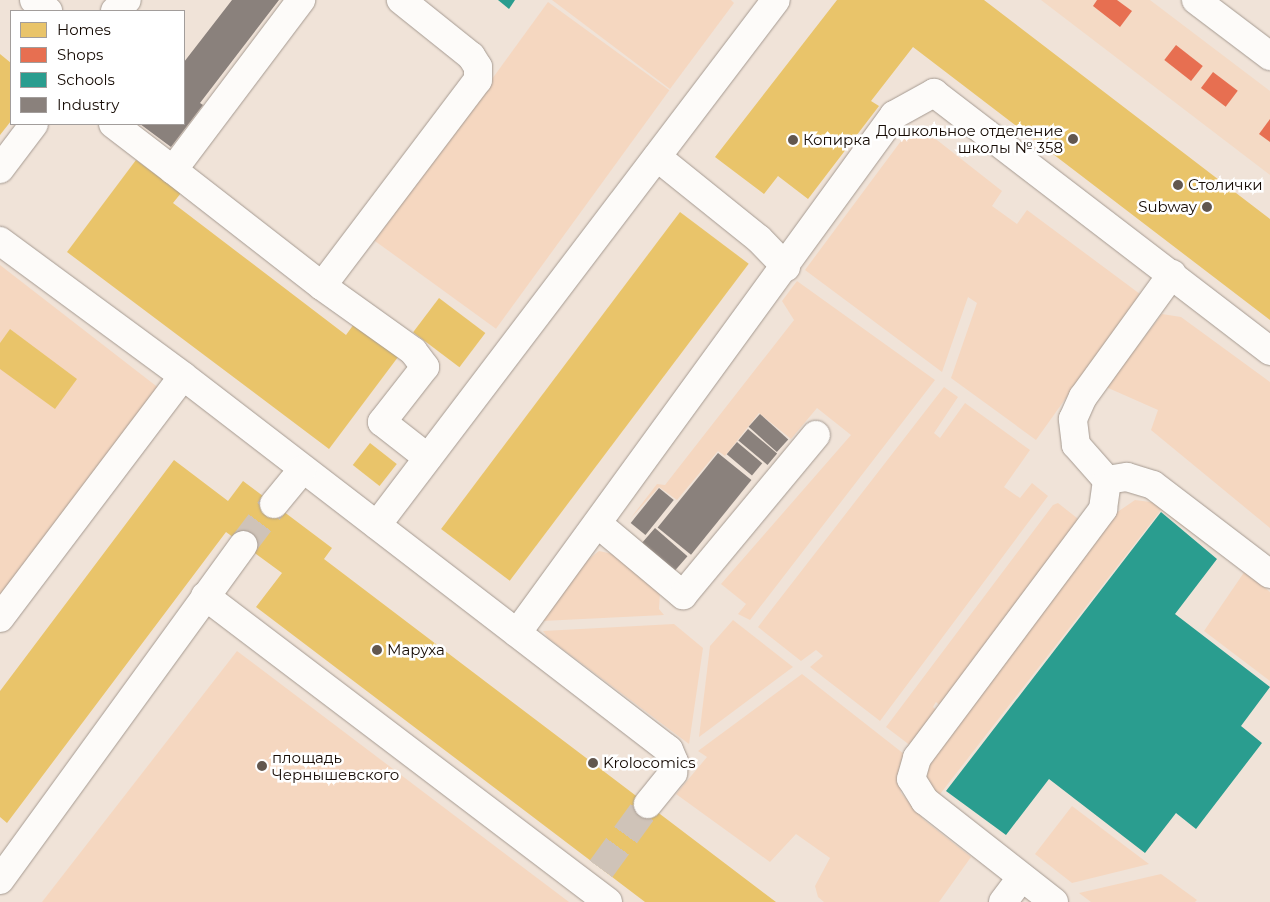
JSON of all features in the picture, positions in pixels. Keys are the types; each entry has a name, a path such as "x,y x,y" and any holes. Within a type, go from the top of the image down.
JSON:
{"street":[{"path":"34,0 47,10"},
{"path":"116,10 127,0"},
{"path":"173,170 301,0"},
{"path":"322,286 478,80 478,67 471,56 401,0"},
{"path":"1196,0 1270,56"},
{"path":"377,525 657,157 771,2"},
{"path":"516,633 786,267 894,115 934,93 1270,350"},
{"path":"0,169 33,125"},
{"path":"114,125 322,286 413,351 425,366 382,422 428,458"},
{"path":"657,157 760,239 786,267"},
{"path":"0,241 183,376 302,470 377,525 669,750 674,762 673,774 648,804"},
{"path":"1054,902 925,801 911,779 917,758 1103,508 1107,480 1076,445 1073,419 1083,397 1172,274"},
{"path":"0,618 183,376"},
{"path":"598,524 683,595 816,435"},
{"path":"274,504 302,470"},
{"path":"1107,480 1127,477 1153,486 1270,574"},
{"path":"2,873 243,545"},
{"path":"205,596 599,886"},
{"path":"1003,902 1022,877"}],"shaded area":[{"path":"552,0 731,0 734,3 670,89"},
{"path":"1041,0 1150,0 1270,91 1270,175"},
{"path":"548,2 669,90 496,329 375,241"},
{"path":"920,131 937,140 1002,191 992,206 1017,224 1027,210 1140,294 1036,440 951,378 977,303 968,297 942,372 805,270 901,141"},
{"path":"0,265 160,389 0,595"},
{"path":"797,281 935,380 750,620 738,614 746,604 721,584 851,435 817,408 791,439 759,413 725,456 718,451 677,500 659,487 630,519 657,484 665,485 794,320 782,301"},
{"path":"1162,314 1181,317 1270,382 1270,528 1151,430 1158,410 1106,387"},
{"path":"944,387 958,397 934,433 940,438 965,403 1030,450 1004,487 1020,498 1032,483 1048,496 880,721 810,667 823,656 816,650 801,661 758,627"},
{"path":"1135,500 1158,503 1192,528 1190,532 1161,510 937,798 927,779 928,767 940,744 1116,513"},
{"path":"1058,503 1082,522 941,706 936,702 933,707 937,711 911,746 886,727 1053,505"},
{"path":"599,551 617,555 660,593 659,609 664,615 542,621 581,565"},
{"path":"1245,571 1270,592 1270,681 1204,631"},
{"path":"733,620 793,667 699,737 710,646"},
{"path":"674,624 703,648 689,744 548,638 543,631"},
{"name":"площадь Чернышевского","path":"237,651 569,902 42,902"},
{"path":"802,674 904,754 898,774 901,793 924,820 971,857 939,902 824,902 818,897 815,886 830,858 796,834 770,862 676,794 707,757 698,751"},
{"path":"1072,806 1149,864 1072,883 1035,854"},
{"path":"1161,874 1197,900 1195,902 1091,902 1079,893"}],"building: Homes":[{"path":"837,0 984,0 1270,219 1270,320 913,47 871,101 879,106 808,199 778,176 764,194 715,157"},
{"path":"0,54 10,62 10,122 0,135"},
{"path":"136,160 181,193 173,203 346,335 354,324 398,357 329,449 67,252"},
{"path":"680,212 749,264 510,581 441,529"},
{"path":"439,298 485,333 459,367 413,332"},
{"path":"10,329 77,379 55,409 0,369 0,343"},
{"path":"370,443 397,464 380,486 353,465"},
{"path":"174,460 228,501 243,481 332,548 324,559 776,902 645,902 256,607 282,573 226,532 7,823 0,817 0,691"}],"building: Shops":[{"path":"1097,0 1117,0 1132,11 1120,27 1093,6"},
{"path":"1176,45 1203,66 1191,81 1164,60"},
{"path":"1213,72 1238,91 1226,107 1201,88"},
{"path":"1270,119 1270,142 1259,134"}],"building: Schools":[{"path":"498,0 515,0 509,9"},
{"path":"1161,512 1217,559 1175,614 1270,687 1241,726 1262,743 1196,829 1176,813 1145,853 1049,779 1006,835 946,791"}],"building: Industry":[{"path":"232,0 279,0 200,103 203,105 171,147 141,125 185,125 185,61"},
{"path":"760,414 788,439 777,452 749,427"},
{"path":"748,429 777,453 767,465 738,440"},
{"path":"737,442 762,463 752,475 727,454"},
{"path":"718,453 751,480 691,555 658,528"},
{"path":"659,488 674,500 645,535 631,523"},
{"path":"655,528 687,556 673,573 641,545"}],"tunnel":[{"path":"243,545 274,504"},
{"path":"601,869 648,804"}],"place":[{"name":"Дошкольное отделение школы № 358","path":"1073,139"},
{"name":"Копирка","path":"793,140"},
{"name":"Столички","path":"1178,185"},
{"name":"Subway","path":"1207,207"},
{"name":"Маруха","path":"377,650"},
{"name":"Krolocomics","path":"593,763"},
{"name":"площадь Чернышевского","path":"262,766"}]}
